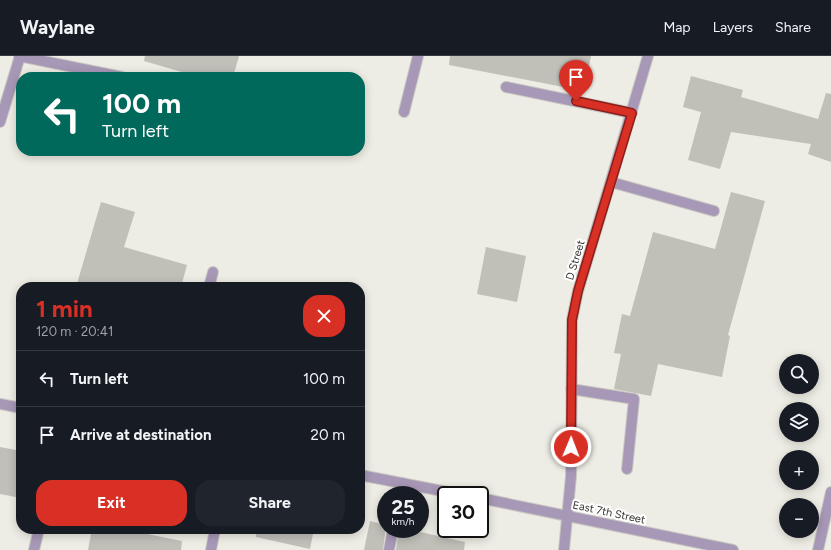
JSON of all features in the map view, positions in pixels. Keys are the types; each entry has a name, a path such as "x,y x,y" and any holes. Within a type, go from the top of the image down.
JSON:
{"street":[{"path":"0,122 19,56 97,72"},
{"path":"404,112 418,56"},
{"name":"D Street","path":"564,550 571,476 572,320 578,291 648,56"},
{"path":"506,86 632,113"},
{"path":"611,182 714,211"},
{"path":"211,282 213,272"},
{"path":"571,390 634,399 627,469"},
{"path":"0,404 16,407"},
{"path":"365,476 437,490"},
{"path":"818,550 831,492"},
{"name":"East 7th Street","path":"489,500 733,550"},
{"path":"34,550 38,534"},
{"path":"211,550 214,534"},
{"path":"388,550 391,538"}],"building":[{"path":"145,56 239,56 234,72 182,72 144,61"},
{"path":"450,56 591,56 584,91 449,65"},
{"path":"691,76 743,90 741,97 818,119 826,93 831,94 831,162 808,154 811,144 731,132 720,169 688,160 701,112 683,107"},
{"path":"731,192 765,201 728,335 730,336 722,377 658,364 651,396 614,389 621,354 614,353 622,314 630,316 653,232 715,249"},
{"path":"101,202 135,212 124,247 187,265 182,282 77,282"},
{"path":"486,247 526,256 517,302 477,294"},
{"path":"0,447 16,450 16,497 0,494"},
{"path":"370,521 377,523 377,538 384,538 383,550 364,550"},
{"path":"91,534 147,534 182,541 181,550 88,550"},
{"path":"256,534 313,534 310,549 256,537"},
{"path":"429,534 437,536 437,538 447,538 465,542 464,550 396,550 398,538 429,538"}],"route":[{"path":"571,447 572,320 578,291 632,113 576,101"}]}
